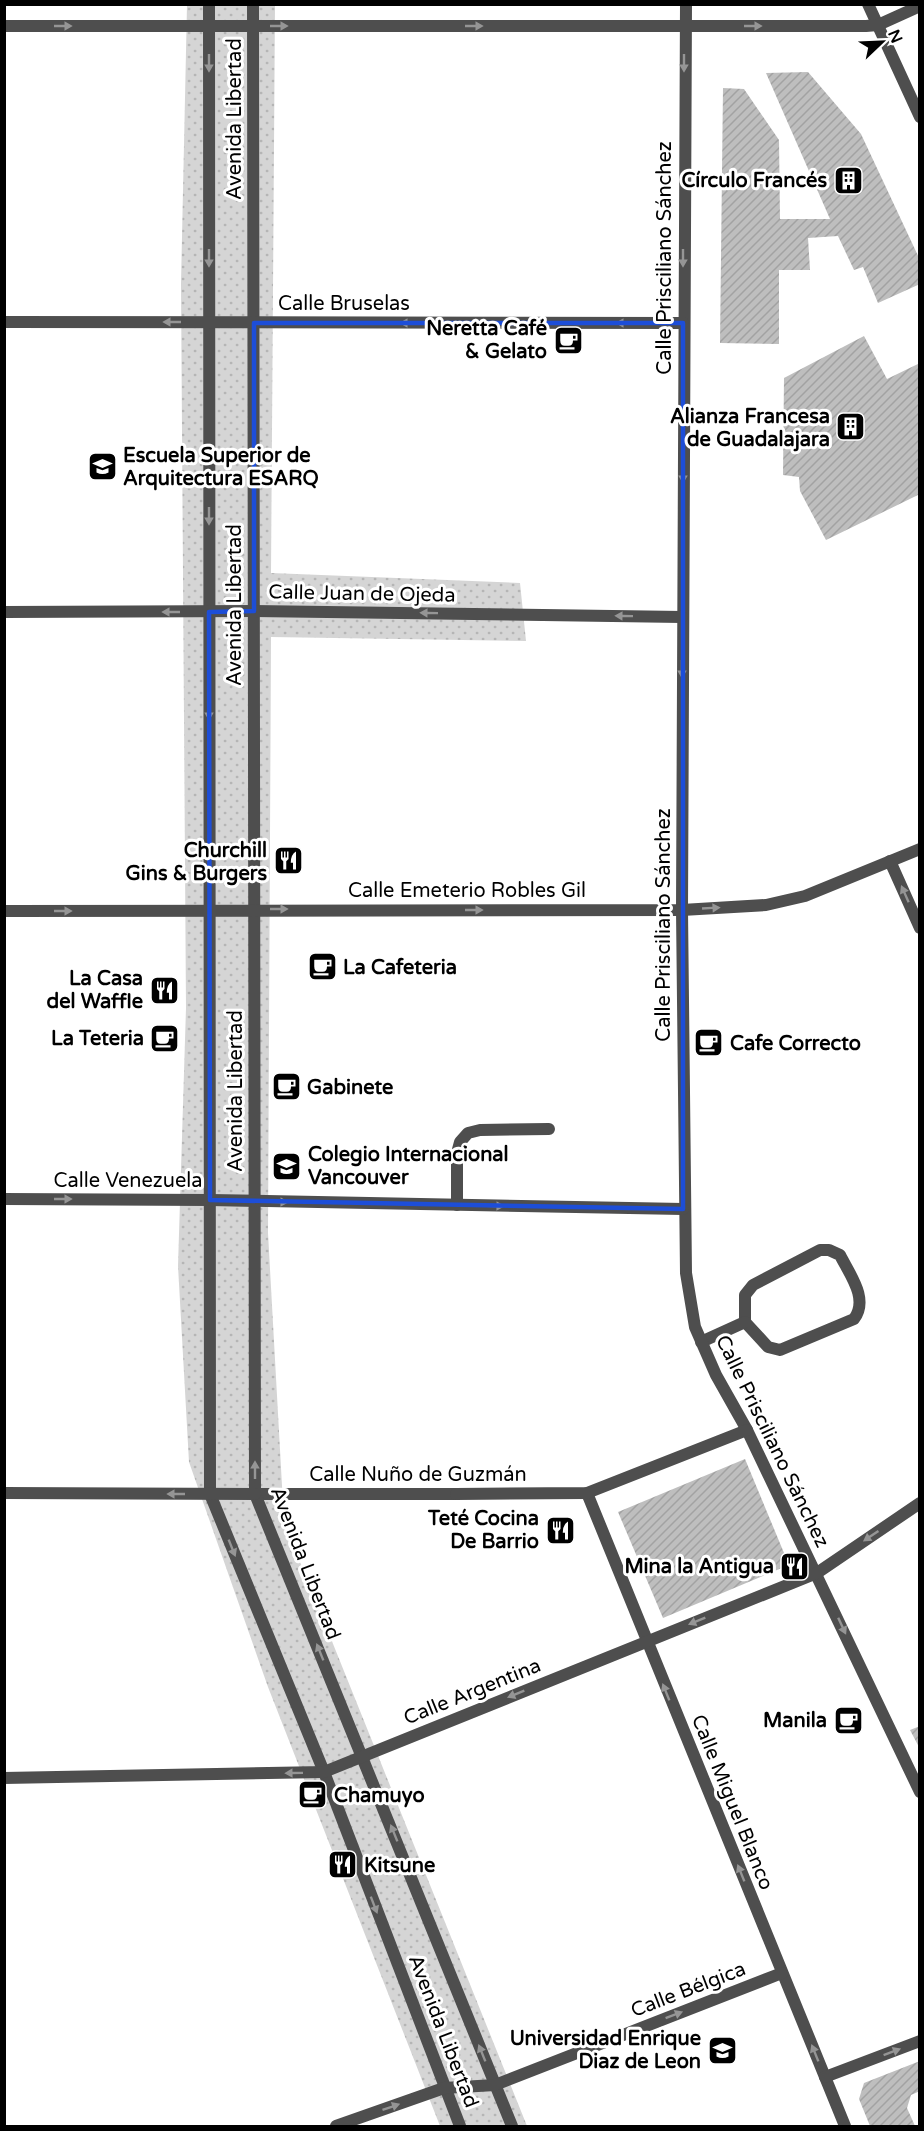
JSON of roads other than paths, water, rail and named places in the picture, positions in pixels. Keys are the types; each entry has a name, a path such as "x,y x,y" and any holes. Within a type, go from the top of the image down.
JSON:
{"street":[{"name":"Avenida Libertad","path":"209,4 210,1494 324,1772 459,2127"},
{"name":"Avenida Libertad","path":"253,4 255,1494 512,2127"},
{"name":"Calle Prisciliano Sánchez","path":"686,4 684,26 682,617 683,1209 686,1274 695,1327 701,1342 817,1573 920,1792"},
{"path":"868,4 920,117"},
{"path":"4,26 878,25 920,6"},
{"name":"Calle Bruselas","path":"4,322 683,323"},
{"name":"Calle Juan de Ojeda","path":"4,612 254,611 682,617"},
{"name":"Calle Emeterio Robles Gil","path":"4,911 682,910 766,905 804,896 920,849"},
{"path":"890,861 920,928"},
{"path":"457,1205 457,1154 460,1142 468,1133 480,1130 549,1129"},
{"name":"Calle Venezuela","path":"4,1199 210,1200 683,1209"},
{"path":"820,1250 829,1250 840,1255 861,1299 860,1311 854,1319 780,1350 768,1347 745,1322 745,1295 753,1285 820,1250"},
{"path":"701,1342 745,1322"},
{"name":"Calle Nuño de Guzmán","path":"4,1493 587,1492 747,1430"},
{"name":"Calle Miguel Blanco","path":"587,1492 845,2127"},
{"name":"Calle Argentina","path":"4,1778 324,1772 817,1573 920,1503"},
{"name":"Calle Bélgica","path":"336,2127 444,2088 495,2085 782,1973"},
{"path":"825,2077 920,2041"}],"place":[{"name":"Círculo Francés","path":"848,180"},
{"name":"Neretta Café & Gelato","path":"568,340"},
{"name":"Alianza Francesa de Guadalajara","path":"851,427"},
{"name":"Escuela Superior de Arquitectura ESARQ","path":"102,467"},
{"name":"Churchill Gins & Burgers","path":"288,861"},
{"name":"La Cafeteria","path":"322,967"},
{"name":"La Casa del Waffle","path":"164,990"},
{"name":"La Teteria","path":"165,1038"},
{"name":"Cafe Correcto","path":"709,1043"},
{"name":"Gabinete","path":"286,1087"},
{"name":"Colegio Internacional Vancouver","path":"287,1166"},
{"name":"Teté Cocina De Barrio","path":"560,1530"},
{"name":"Mina la Antigua","path":"795,1566"},
{"name":"Manila","path":"848,1720"},
{"name":"Chamuyo","path":"313,1795"},
{"name":"Kitsune","path":"343,1865"},
{"name":"Universidad Enrique Diaz de Leon","path":"722,2050"}]}
